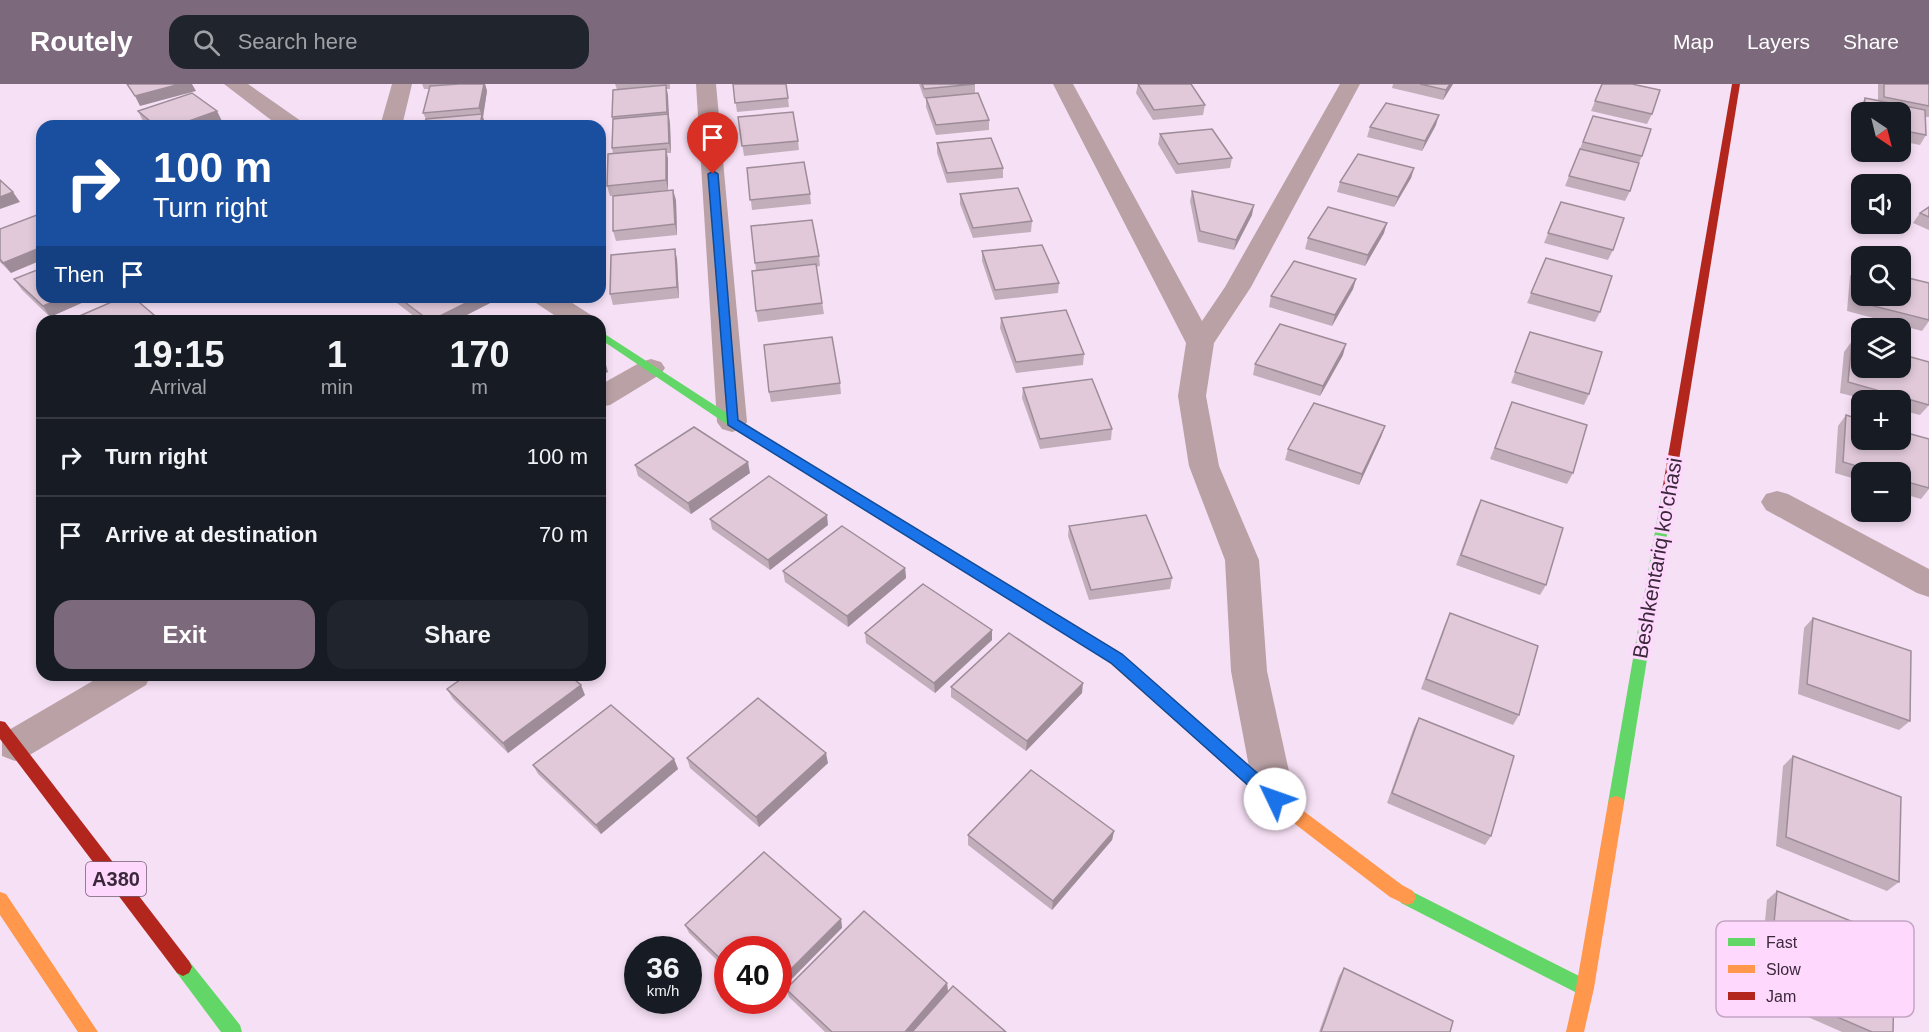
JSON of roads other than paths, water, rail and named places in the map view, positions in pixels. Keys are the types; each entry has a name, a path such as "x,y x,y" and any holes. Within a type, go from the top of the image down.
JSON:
{"main road":[{"name":"Beshkentariq ko'chasi","path":"1575,1032 1585,988 1736,84"},
{"path":"606,338 732,422 1116,658 1275,799 1396,891 1585,988"},
{"name":"A380","path":"7,736 233,1032"},
{"path":"0,900 89,1032"}],"street":[{"path":"234,84 285,120"},
{"path":"393,120 402,84"},
{"path":"706,84 732,422"},
{"path":"1062,84 1200,343"},
{"path":"1275,799 1250,671 1242,561 1204,466 1192,396 1200,343 1238,287 1350,84"},
{"path":"554,303 572,315"},
{"path":"606,394 651,368"},
{"path":"1777,502 1929,585"},
{"path":"7,736 121,681"}]}
